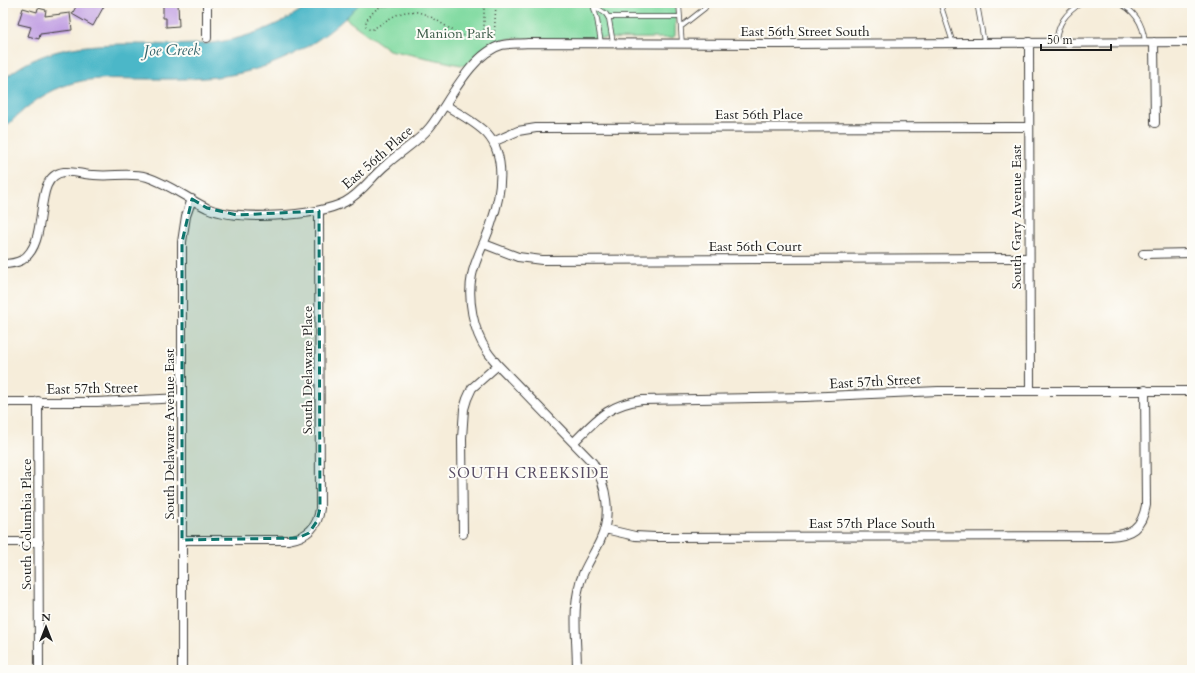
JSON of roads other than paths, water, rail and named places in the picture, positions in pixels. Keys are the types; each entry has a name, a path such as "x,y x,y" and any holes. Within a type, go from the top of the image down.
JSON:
{"street":[{"path":"207,3 208,38"},
{"name":"South Gary Avenue East","path":"1029,42 1030,390"},
{"path":"1154,42 1155,123"},
{"name":"East 56th Street South","path":"445,105 463,78 482,56 502,45 528,43 682,44 1192,42"},
{"path":"445,105 487,133 493,142 500,168 499,193 492,222 472,276 471,300 480,339 486,350 498,365 593,463 599,472 603,484 607,507 605,529 582,575 578,591 576,610 577,670"},
{"name":"East 56th Place","path":"3,264 15,263 22,260 33,248 38,234 46,185 52,177 62,172 106,176 135,174 168,185 207,208 237,215 304,214 332,207 345,202 356,195 386,164 429,128 445,105"},
{"name":"East 56th Place","path":"493,142 518,131 536,128 1029,127"},
{"name":"South Delaware Avenue East","path":"182,670 182,242 186,216 192,199"},
{"name":"South Delaware Place","path":"182,540 288,540 304,536 313,528 319,515 319,211"},
{"name":"East 56th Court","path":"484,244 518,257 542,260 1029,258"},
{"path":"1143,254 1192,253"},
{"path":"464,534 462,427 464,409 472,388 498,365"},
{"name":"East 57th Street","path":"574,442 602,414 620,404 642,400 805,397 901,392 1030,390 1192,391"},
{"name":"East 57th Place South","path":"605,529 635,536 655,537 1119,536 1128,534 1137,527 1144,514 1146,505 1145,390"},
{"name":"East 57th Street","path":"3,402 97,402 182,398"},
{"name":"South Columbia Place","path":"38,402 39,670"},
{"path":"3,542 39,542"}],"lane":[{"path":"679,3 682,26 682,44"},
{"path":"682,26 705,8 705,3"},
{"path":"940,3 953,43"},
{"path":"977,3 984,42"},
{"path":"1056,42 1059,27 1068,11 1081,3"},
{"path":"1118,3 1125,6 1137,17 1144,30 1145,43"},
{"path":"592,4 608,17 613,44"},
{"path":"592,4 598,19 601,44"},
{"path":"608,17 680,17"}],"water":[{"name":"Joe Creek","path":"310,3 360,3 334,28 319,39 304,49 271,64 254,70 213,77 179,79 94,79 74,83 46,94 38,99 3,130 3,80 24,65 47,55 71,48 96,45 198,44 227,41 272,26 298,12"}],"district":[{"name":"SOUTH CREEKSIDE","path":"529,473"}],"park label":[{"name":"Manion Park","path":"455,33"}]}
